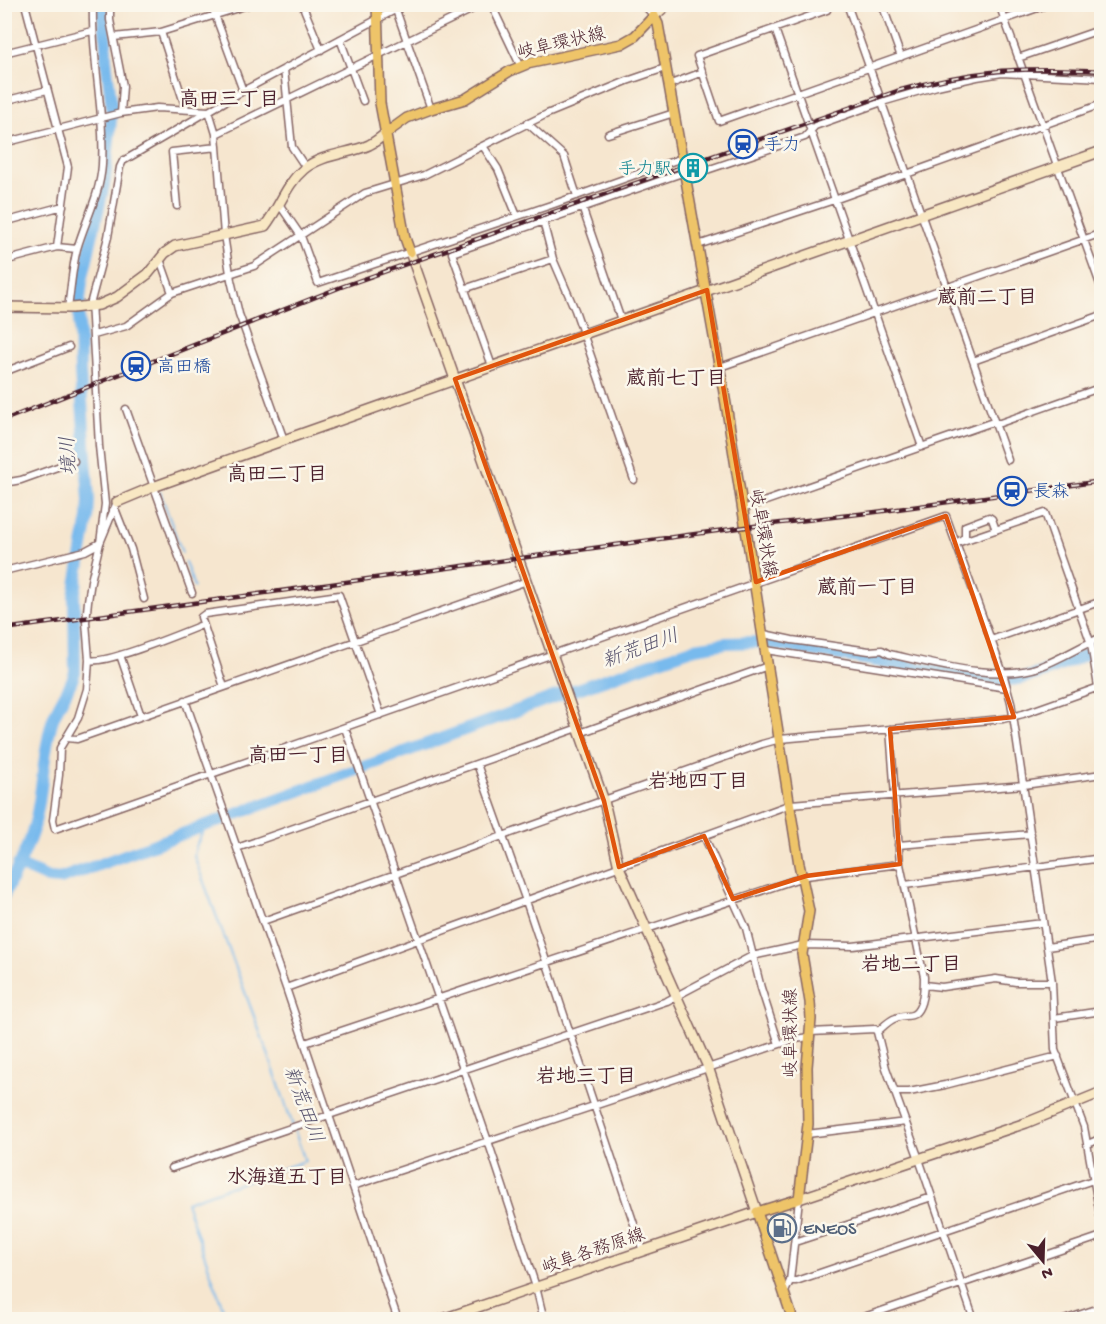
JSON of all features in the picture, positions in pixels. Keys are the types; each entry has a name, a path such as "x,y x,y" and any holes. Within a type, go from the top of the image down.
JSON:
{"main road":[{"path":"377,4 379,91 394,185 410,252"},
{"name":"岐阜環状線","path":"385,134 407,118 465,99 510,71 548,58 621,45 635,36 654,16 658,24 707,290 809,911 802,954 810,1002 807,1134 799,1199"},
{"path":"793,1320 757,1212 799,1199"}],"street":[{"path":"25,4 68,167 57,247"},
{"path":"70,308 77,249 90,218 102,168 103,117 92,31 93,4"},
{"path":"110,4 123,86 121,113"},
{"path":"211,4 243,91"},
{"path":"114,37 161,32 251,4"},
{"path":"302,4 321,50"},
{"path":"406,4 243,91 123,161 108,237 90,308 94,335 105,504 88,600 87,689 78,718 60,748 53,820 55,829 946,516 1007,686 1014,717 1052,982 1055,1050 1077,1103 1098,1178 1101,1226"},
{"path":"216,134 483,4"},
{"path":"491,4 521,67"},
{"path":"643,4 654,16 668,4"},
{"path":"847,4 1008,460"},
{"path":"882,4 901,57"},
{"path":"999,4 1101,290"},
{"path":"826,10 697,56 719,121 1049,4"},
{"path":"396,10 430,109"},
{"path":"775,29 922,447"},
{"path":"1018,58 1101,29"},
{"path":"4,53 92,31"},
{"path":"161,32 186,109"},
{"path":"340,39 363,101"},
{"path":"94,335 126,326 172,293 254,266 365,193 424,175 527,123 627,81 665,68"},
{"path":"284,69 292,147 306,168"},
{"path":"668,85 703,72"},
{"path":"492,366 452,253 582,207 805,136 815,126 882,102 937,86 1002,73 1101,78"},
{"path":"4,101 47,90"},
{"path":"698,245 834,200 1101,104"},
{"path":"4,143 121,113 157,108 210,111"},
{"path":"210,111 216,134 224,235 230,275 239,314 284,440"},
{"path":"608,134 674,113"},
{"path":"527,123 564,156 578,196"},
{"path":"4,307 90,308 109,301 131,288 148,274 175,246 265,226 274,216 291,182 306,168 324,159 371,144 385,134"},
{"path":"483,146 498,169 517,216"},
{"path":"177,206 172,152 217,147"},
{"path":"4,571 69,555 97,545 115,506 153,487 1101,151"},
{"path":"279,204 301,236 318,283 578,196 682,158"},
{"path":"4,222 63,206"},
{"path":"582,207 621,320"},
{"path":"543,221 553,259 583,334 634,480"},
{"path":"720,367 1101,233"},
{"path":"4,261 57,247 77,249"},
{"path":"410,252 604,801 619,867 708,1067 757,1212"},
{"path":"464,289 553,259"},
{"path":"160,260 172,293"},
{"path":"973,361 1101,315"},
{"path":"4,372 69,347"},
{"path":"743,509 1101,387"},
{"path":"126,409 192,593"},
{"path":"4,483 21,480 74,461"},
{"path":"115,506 131,549 144,599"},
{"path":"957,543 1045,513 1091,643 1100,687 1101,711"},
{"path":"957,543 965,537 965,526 989,517 996,530"},
{"path":"67,738 77,739 527,581"},
{"path":"224,687 201,617 205,614 339,595 381,715"},
{"path":"991,640 1101,601"},
{"path":"89,660 96,662 120,655 202,625"},
{"path":"764,634 858,650 882,650 908,658 982,672 1019,672 1038,668 1101,637"},
{"path":"766,650 1007,686"},
{"path":"120,655 141,716"},
{"path":"237,848 768,666"},
{"path":"263,921 780,739 1014,717 1100,687"},
{"path":"185,700 305,1043 398,1320"},
{"path":"345,728 488,1141 536,1287 544,1320"},
{"path":"877,1032 898,1017 913,1015 917,1011 924,985 900,864 890,729"},
{"path":"477,764 547,962 643,1251"},
{"path":"286,988 791,804 1024,785 1101,774"},
{"path":"898,845 1030,834"},
{"path":"704,836 746,928 752,956 779,1044"},
{"path":"904,885 1101,858"},
{"path":"305,1043 733,899 802,878 900,864"},
{"path":"172,1168 677,997 752,956 803,945 854,946 1043,923"},
{"path":"1047,946 1101,939"},
{"path":"924,985 942,987 996,979 1016,982 1052,982"},
{"path":"1054,1018 1101,1011"},
{"path":"354,1186 810,1034 875,1029 886,1068 974,1320"},
{"path":"896,1092 909,1092 945,1085 1058,1056"},
{"path":"784,1295 790,1281 799,1199 1026,1123 1101,1092"},
{"path":"807,1134 906,1122"},
{"path":"1088,1144 1101,1138"},
{"path":"790,1281 796,1281 1098,1178"},
{"path":"795,1242 932,1197"},
{"name":"岐阜各務原線","path":"440,1320 757,1212"},
{"path":"855,1320 1101,1236"},
{"path":"1064,1320 1101,1307"},
{"path":"615,1320 626,1316"}],"highlighted area":[{"path":"707,290 756,582 946,516 1014,717 890,729 900,864 806,876 733,899 704,836 619,867 604,801 455,379"}],"waterway":[{"name":"境川","path":"4,895 30,838 38,806 52,722 75,672 74,597 89,500 80,372 79,308 82,281 105,180 112,109 101,4"},
{"path":"160,492 182,553"},
{"path":"185,562 194,587"},
{"name":"新荒田川","path":"18,865 48,878 60,879 554,697 695,648 726,643 759,642 999,681 1039,674 1102,647"},
{"name":"新荒田川","path":"206,825 194,856 270,1059 305,1161 186,1202 227,1320"}],"railway":[{"path":"4,420 341,287 897,91 949,78 998,71 1048,69 1102,71"},
{"path":"4,629 746,527 1102,481"}],"place":[{"name":"手力","path":"743,144"},
{"name":"手力駅","path":"693,168"},
{"name":"高田橋","path":"136,366"},
{"name":"長森","path":"1012,491"},
{"name":"ENEOS","path":"782,1228"}],"district":[{"name":"高田三丁目","path":"229,98"},
{"name":"蔵前二丁目","path":"987,296"},
{"name":"蔵前七丁目","path":"676,377"},
{"name":"高田二丁目","path":"277,473"},
{"name":"蔵前一丁目","path":"867,586"},
{"name":"高田一丁目","path":"298,754"},
{"name":"岩地四丁目","path":"698,780"},
{"name":"岩地二丁目","path":"911,963"},
{"name":"岩地三丁目","path":"586,1075"},
{"name":"水海道五丁目","path":"287,1176"}]}
